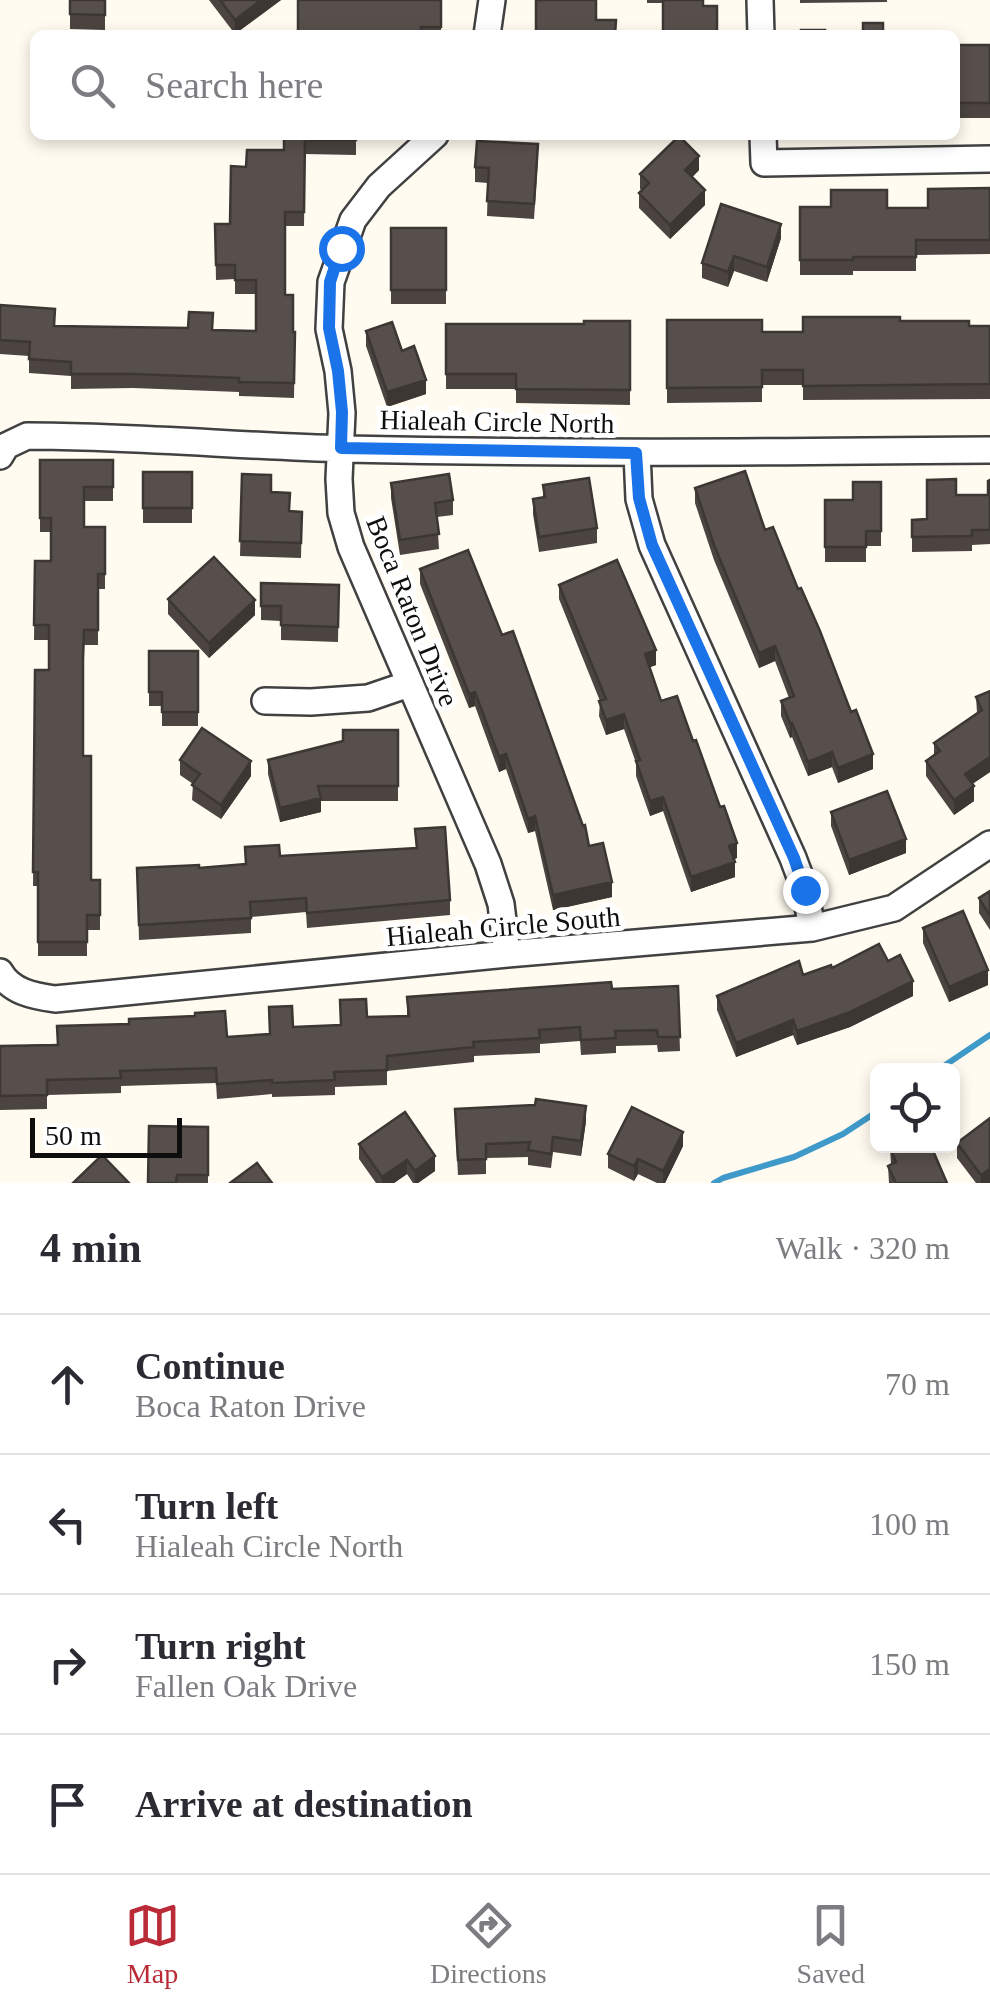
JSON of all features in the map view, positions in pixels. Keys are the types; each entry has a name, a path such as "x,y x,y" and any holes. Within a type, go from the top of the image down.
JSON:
{"street":[{"path":"488,30 492,0"},
{"path":"760,0 761,30"},
{"name":"Boca Raton Drive","path":"429,140 379,186 352,220 330,282 329,328 342,412 342,513 351,547 488,864 501,904 507,954"},
{"path":"764,140 764,163 990,159"},
{"name":"Hialeah Circle North","path":"3,451 27,436 341,448 636,453 990,450"},
{"path":"636,453 639,498 652,545 794,858 812,928"},
{"path":"266,702 368,698 409,684"},
{"name":"Hialeah Circle South","path":"2,976 28,995 54,999 812,928 894,908 990,844"}],"building":[{"path":"70,0 105,0 105,15 70,14"},
{"path":"220,0 261,0 235,20"},
{"path":"298,0 441,0 441,27 298,30"},
{"path":"536,0 596,0 596,20 616,20 615,30 536,30"},
{"path":"663,0 703,0 703,6 717,6 717,30 663,30"},
{"path":"863,23 883,23 883,30 863,30"},
{"path":"960,45 990,45 990,103 960,103"},
{"path":"284,140 305,140 304,212 285,212 285,295 293,295 294,383 71,374 71,362 29,359 30,342 0,340 0,305 55,309 54,326 188,328 189,312 213,313 212,330 256,331 256,280 235,280 235,265 216,265 215,224 230,224 231,166 246,167 247,150 284,150"},
{"path":"675,140 683,140 699,156 685,170 705,190 670,225 639,193 649,183 640,174"},
{"path":"477,141 538,144 534,204 487,201 489,168 475,167"},
{"path":"990,188 990,240 916,240 916,257 800,260 800,207 831,207 831,190 887,190 887,208 928,208 928,189"},
{"path":"721,204 781,224 767,267 734,256 728,272 702,263"},
{"path":"391,228 446,228 446,290 391,290"},
{"path":"803,317 900,317 900,321 969,321 969,326 990,326 990,384 803,386 803,370 762,370 762,387 667,388 667,320 762,320 762,332 803,332"},
{"path":"630,321 630,390 516,389 516,374 446,374 446,324"},
{"path":"392,322 402,351 414,346 426,380 387,392 366,331"},
{"path":"40,460 113,460 113,487 84,487 84,527 105,527 105,574 98,574 98,630 84,630 83,756 91,756 91,880 100,880 100,915 87,915 87,942 38,942 38,872 33,872 35,670 49,670 49,625 34,625 35,561 51,561 51,518 40,518"},
{"path":"745,471 765,530 773,527 851,712 856,710 873,754 838,768 832,752 808,762 781,701 794,696 775,646 759,653 695,488"},
{"path":"143,472 192,472 192,508 143,508"},
{"path":"242,474 271,475 271,492 290,493 289,511 302,512 301,543 240,541"},
{"path":"449,474 453,500 435,503 439,534 400,540 391,483"},
{"path":"589,478 597,528 539,537 533,499 545,497 543,485"},
{"path":"956,479 956,495 988,495 990,480 990,530 972,530 972,536 912,537 912,520 927,519 927,480"},
{"path":"853,482 881,482 881,531 866,531 866,547 825,547 825,500 853,500"},
{"path":"468,550 502,635 513,631 585,825 589,846 603,843 612,882 553,895 535,816 528,819 506,754 499,757 475,692 469,694 420,569"},
{"path":"214,557 255,600 209,643 168,599"},
{"path":"617,560 656,650 645,654 661,701 677,696 737,843 729,846 735,862 691,877 663,797 650,801 624,714 606,720 599,701 606,699 559,585"},
{"path":"261,583 339,585 338,627 281,625 281,606 261,606"},
{"path":"149,651 198,651 198,712 162,712 162,692 149,692"},
{"path":"990,691 990,757 965,774 974,786 954,800 926,761 940,751 934,743 982,710 976,697"},
{"path":"202,728 251,761 221,805 192,785 200,774 180,760"},
{"path":"343,730 398,730 398,786 318,786 321,798 280,808 268,760 343,741"},
{"path":"887,791 906,839 849,860 831,812"},
{"path":"445,827 450,900 307,913 306,898 250,902 251,918 139,925 137,868 246,864 245,847 279,845 280,856 417,848 415,829"},
{"path":"990,891 990,916 979,898"},
{"path":"963,911 988,970 949,987 923,928"},
{"path":"879,944 888,961 900,955 913,981 850,1012 797,1031 793,1020 736,1043 717,996 799,961 803,975 831,965 832,968"},
{"path":"611,982 612,989 678,986 680,1037 658,1037 657,1030 615,1031 616,1038 581,1040 580,1027 539,1030 540,1038 473,1042 474,1047 387,1056 387,1070 334,1072 335,1080 217,1084 216,1068 120,1071 121,1078 47,1080 47,1095 0,1096 0,1046 58,1045 57,1026 129,1024 129,1019 225,1011 227,1037 270,1034 269,1007 292,1006 293,1027 341,1025 340,1000 366,999 367,1017 409,1016 407,997"},
{"path":"536,1099 586,1106 581,1141 553,1137 551,1154 528,1150 530,1142 486,1144 486,1159 458,1160 455,1109 535,1105"},
{"path":"632,1107 683,1132 663,1171 638,1159 634,1166 608,1154"},
{"path":"405,1112 435,1156 415,1171 407,1160 382,1177 359,1144"},
{"path":"990,1118 990,1169 981,1175 960,1147 960,1141"},
{"path":"149,1126 208,1127 208,1175 177,1175 176,1183 148,1183"},
{"path":"892,1153 934,1153 947,1183 896,1183 888,1166 896,1162"},
{"path":"102,1155 129,1183 73,1183"},
{"path":"257,1163 272,1183 230,1183"}],"waterway":[{"path":"948,1063 990,1035"},
{"path":"714,1183 794,1157 870,1116"}],"route":[{"path":"341,248 330,282 329,328 338,371 341,448 636,453 639,498 652,545 805,890"}]}
